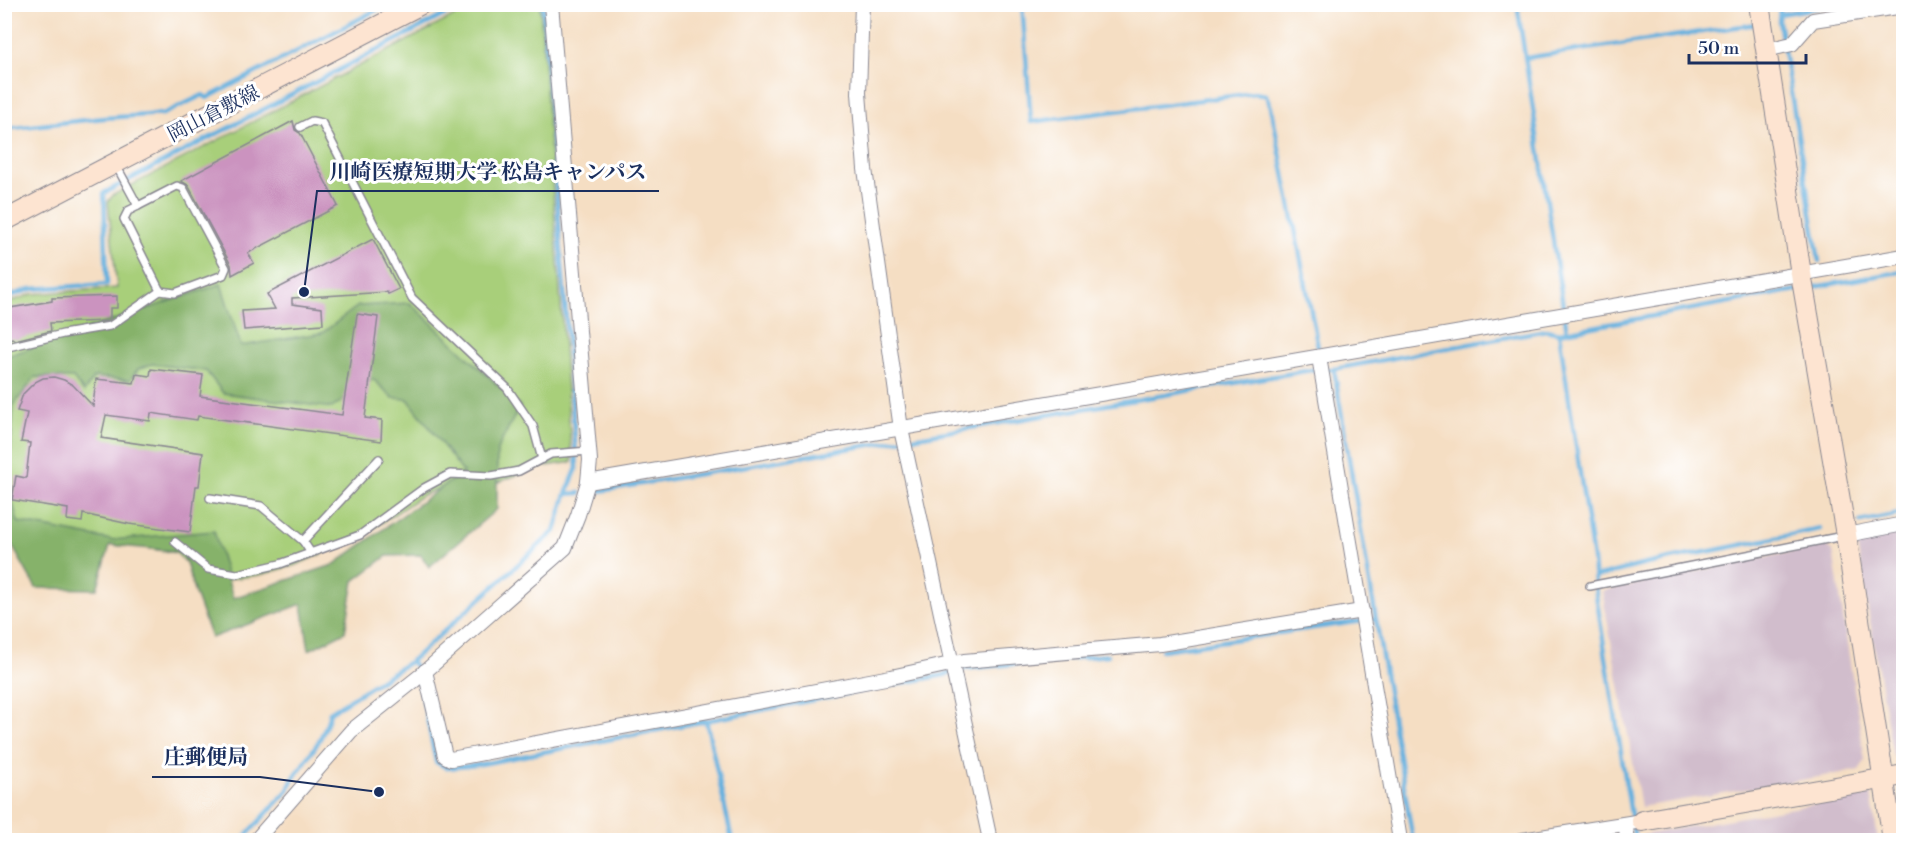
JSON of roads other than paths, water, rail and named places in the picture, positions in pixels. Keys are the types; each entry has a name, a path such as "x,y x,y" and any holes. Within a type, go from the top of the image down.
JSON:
{"street":[{"name":"岡山倉敷線","path":"4,221 118,170 421,4"},
{"path":"256,840 351,731 421,675 565,548 578,515 588,482 581,452 551,4"},
{"path":"862,4 859,93 865,169 903,437 990,840"},
{"path":"1769,33 1792,44 1813,20 1904,6"},
{"path":"1769,33 1803,284 1846,535 1893,840"},
{"path":"588,482 903,437 1321,365 1565,314 1803,284 1904,256"},
{"path":"1321,365 1400,840"},
{"path":"1846,535 1904,524"},
{"path":"421,675 445,756 451,759 954,670 964,661 1160,644 1363,617"},
{"path":"1522,840 1904,776"},
{"path":"1628,840 1632,823"}],"lane":[{"path":"300,127 312,121 321,123 412,297 507,388 533,426 542,459"},
{"path":"118,170 138,206"},
{"path":"4,348 110,326 160,291 175,293 223,275 226,268 183,188 177,186 129,211 124,219 160,291"},
{"path":"175,543 208,569 237,574 280,564 360,535 424,488 450,474 491,476 519,471 551,454 581,452"},
{"path":"303,541 380,459"},
{"path":"210,498 261,506 303,541 311,553"},
{"path":"1590,586 1846,535"}],"waterway":[{"path":"4,129 163,114 203,95 207,98 388,4"},
{"path":"4,298 31,289 107,284 104,193 465,4"},
{"path":"242,840 288,790 294,777 320,740 330,712 411,661 555,531 566,494 577,468 543,4"},
{"path":"1022,4 1031,122 1255,93 1266,95 1271,107 1318,347"},
{"path":"1517,4 1567,332"},
{"path":"1780,4 1779,21 1819,261"},
{"path":"1780,14 1840,4"},
{"path":"1525,58 1756,24"},
{"path":"1809,288 1904,271"},
{"path":"1635,840 1596,595 1593,559 1559,333 1797,290"},
{"path":"600,491 1311,370 1334,369 1546,330 1559,333"},
{"path":"1334,369 1413,840"},
{"path":"566,494 580,493"},
{"path":"1860,522 1904,513"},
{"path":"1595,577 1646,564 1820,529"},
{"path":"1162,650 1376,619"},
{"path":"411,661 417,669 436,762 447,768 476,765 944,675 963,669 1108,655"},
{"path":"706,720 732,840"}],"place":[{"name":"川崎医療短期大学 松島キャンパス","path":"304,292"},
{"name":"庄郵便局","path":"379,792"}]}
